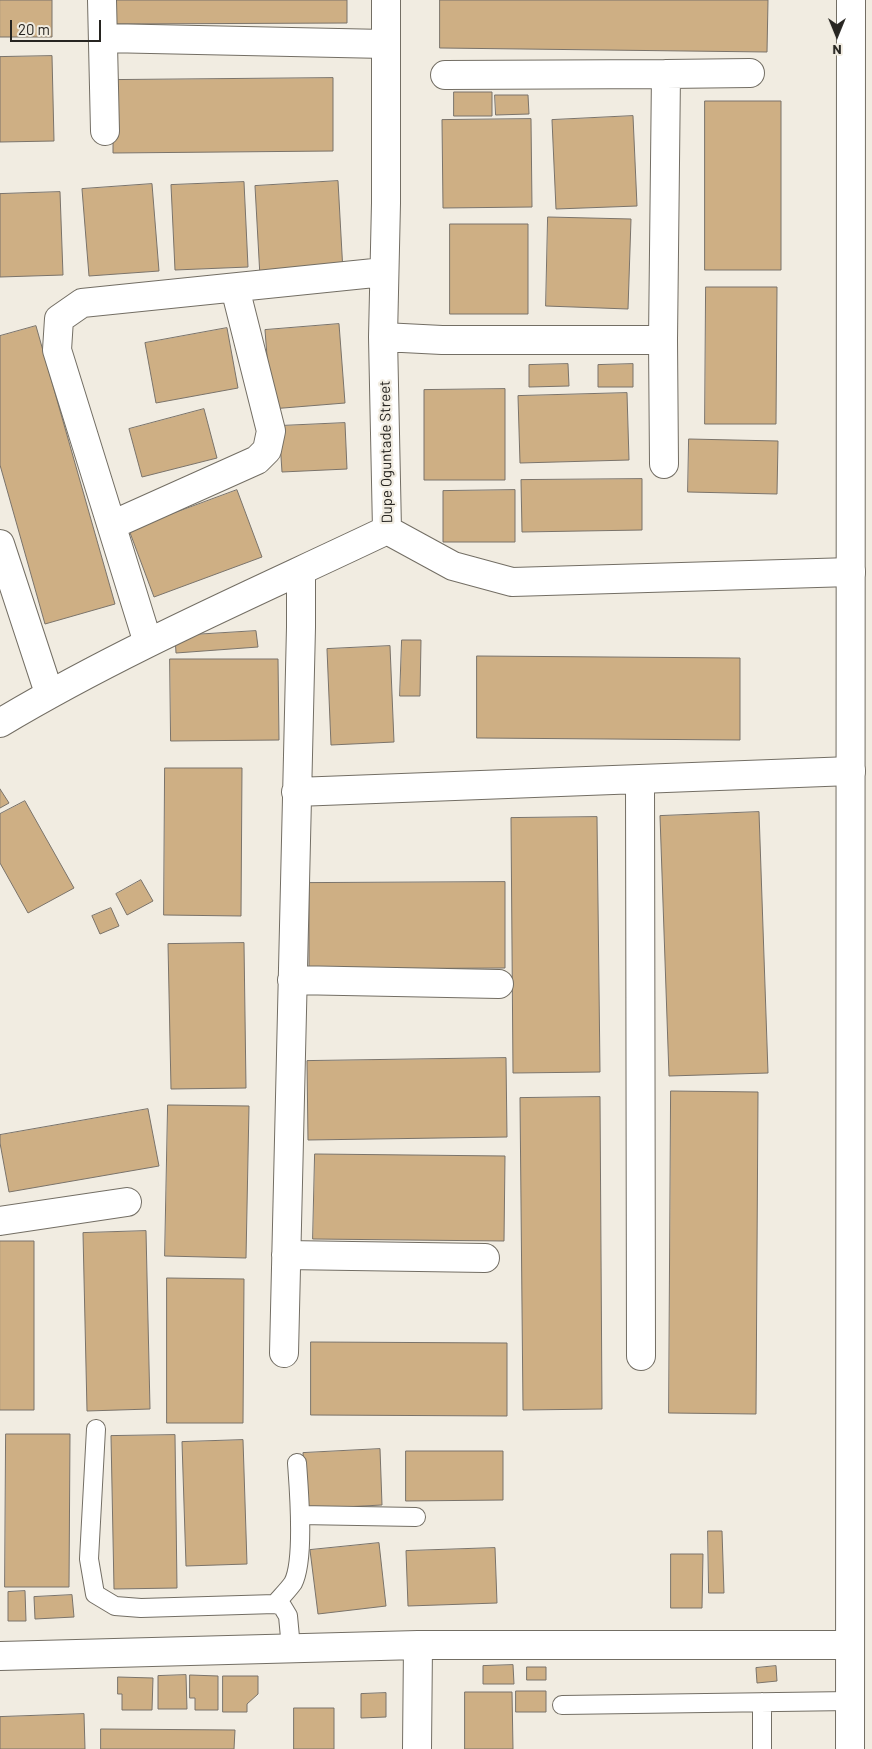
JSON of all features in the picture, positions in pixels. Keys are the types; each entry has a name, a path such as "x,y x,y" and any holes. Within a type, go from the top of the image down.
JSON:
{"street":[{"path":"102,0 105,131"},
{"name":"Dupe Oguntade Street","path":"0,723 49,693 148,643 388,530 383,337 386,203 386,0"},
{"path":"850,1749 851,0"},
{"path":"104,38 386,44"},
{"path":"445,75 750,73"},
{"path":"664,464 663,340 666,74"},
{"path":"148,643 57,350 59,319 82,303 384,272"},
{"path":"112,526 257,460 267,450 271,431 234,288"},
{"path":"383,337 442,340 663,340"},
{"path":"388,530 453,566 512,582 851,572"},
{"path":"0,544 49,693"},
{"path":"284,1353 301,571"},
{"path":"296,792 851,771"},
{"path":"640,779 640,1356"},
{"path":"292,980 499,984"},
{"path":"0,1221 127,1202"},
{"path":"286,1255 484,1258"},
{"path":"0,1656 418,1644 850,1644"},
{"path":"417,1749 418,1644"}],"lane":[{"path":"96,1429 89,1559 95,1594 115,1606 141,1608 275,1604 282,1606 288,1616 291,1648"},
{"path":"275,1604 292,1584 298,1568 300,1515 297,1464"},
{"path":"300,1515 416,1517"},
{"path":"562,1705 850,1701"},
{"path":"762,1702 762,1749"}],"building":[{"path":"0,0 52,0 52,37 0,37"},
{"path":"115,0 347,0 347,23 115,24"},
{"path":"440,0 768,0 767,52 440,48"},
{"path":"52,56 54,141 0,142 0,57"},
{"path":"333,78 333,151 113,153 113,80"},
{"path":"454,92 492,92 492,116 454,116"},
{"path":"495,95 528,95 529,114 496,115"},
{"path":"705,101 781,101 781,270 705,270"},
{"path":"633,116 637,206 556,209 552,120"},
{"path":"531,119 532,207 443,208 442,120"},
{"path":"338,181 343,272 260,277 255,186"},
{"path":"244,182 248,267 175,270 171,185"},
{"path":"152,184 159,271 89,276 82,189"},
{"path":"60,192 63,275 0,277 0,194"},
{"path":"548,217 631,219 628,309 546,306"},
{"path":"450,224 528,224 528,314 450,314"},
{"path":"706,287 777,287 776,424 705,424"},
{"path":"339,324 345,403 271,409 265,330"},
{"path":"36,326 115,604 45,624 0,465 0,336"},
{"path":"227,328 238,388 156,403 145,343"},
{"path":"568,364 569,386 529,387 529,365"},
{"path":"633,364 633,387 598,387 598,365"},
{"path":"505,389 505,480 424,480 424,390"},
{"path":"627,393 629,460 520,463 518,396"},
{"path":"204,409 217,458 142,477 129,429"},
{"path":"345,423 347,469 282,472 279,426"},
{"path":"689,439 778,441 777,494 688,492"},
{"path":"642,479 642,530 522,532 521,480"},
{"path":"237,490 262,557 154,597 129,530"},
{"path":"515,490 515,542 443,542 443,491"},
{"path":"256,631 258,647 176,653 175,636"},
{"path":"402,640 421,640 420,696 400,696"},
{"path":"390,646 394,742 331,745 327,649"},
{"path":"477,656 740,658 740,740 477,738"},
{"path":"170,659 278,659 279,740 171,741"},
{"path":"165,768 242,768 241,916 164,915"},
{"path":"0,789 9,803 0,808"},
{"path":"25,801 74,888 28,913 0,863 0,814"},
{"path":"759,812 768,1073 669,1076 660,816"},
{"path":"597,817 600,1072 513,1073 511,818"},
{"path":"141,880 153,901 127,915 116,894"},
{"path":"505,882 505,968 309,969 309,883"},
{"path":"111,908 119,926 100,934 92,916"},
{"path":"244,943 246,1088 171,1089 168,944"},
{"path":"506,1058 507,1137 308,1140 307,1061"},
{"path":"671,1091 758,1092 756,1414 669,1413"},
{"path":"600,1097 602,1409 523,1410 520,1098"},
{"path":"168,1105 249,1106 246,1258 165,1256"},
{"path":"148,1109 159,1166 9,1192 0,1135"},
{"path":"315,1154 505,1156 504,1241 313,1239"},
{"path":"146,1231 150,1409 87,1411 83,1233"},
{"path":"0,1241 34,1241 34,1410 0,1410"},
{"path":"167,1278 244,1279 243,1423 167,1423"},
{"path":"311,1342 507,1343 507,1416 311,1415"},
{"path":"6,1434 70,1434 69,1587 5,1587"},
{"path":"175,1435 177,1588 114,1589 111,1436"},
{"path":"243,1440 247,1564 186,1566 182,1442"},
{"path":"380,1449 382,1505 306,1509 303,1453"},
{"path":"406,1451 503,1451 503,1500 406,1501"},
{"path":"708,1531 722,1531 724,1593 709,1593"},
{"path":"379,1543 386,1606 318,1614 310,1550"},
{"path":"495,1548 497,1603 408,1606 406,1551"},
{"path":"671,1554 703,1554 702,1608 671,1608"},
{"path":"25,1591 26,1621 8,1621 8,1592"},
{"path":"72,1595 74,1617 35,1619 34,1597"},
{"path":"513,1665 514,1684 483,1684 483,1666"},
{"path":"776,1666 777,1681 757,1683 756,1668"},
{"path":"527,1667 546,1667 546,1680 527,1680"},
{"path":"186,1675 187,1709 158,1709 158,1676"},
{"path":"190,1675 218,1676 218,1710 195,1710 195,1698 190,1698"},
{"path":"223,1676 258,1676 258,1694 247,1704 247,1712 223,1712"},
{"path":"118,1677 153,1678 152,1710 122,1710 122,1694 118,1694"},
{"path":"516,1691 546,1691 546,1712 516,1712"},
{"path":"465,1692 512,1692 513,1749 465,1749"},
{"path":"386,1693 386,1717 361,1718 361,1694"},
{"path":"294,1708 334,1708 334,1749 294,1749"},
{"path":"84,1714 85,1749 0,1749 0,1717"},
{"path":"101,1729 235,1730 234,1749 101,1749"}]}
